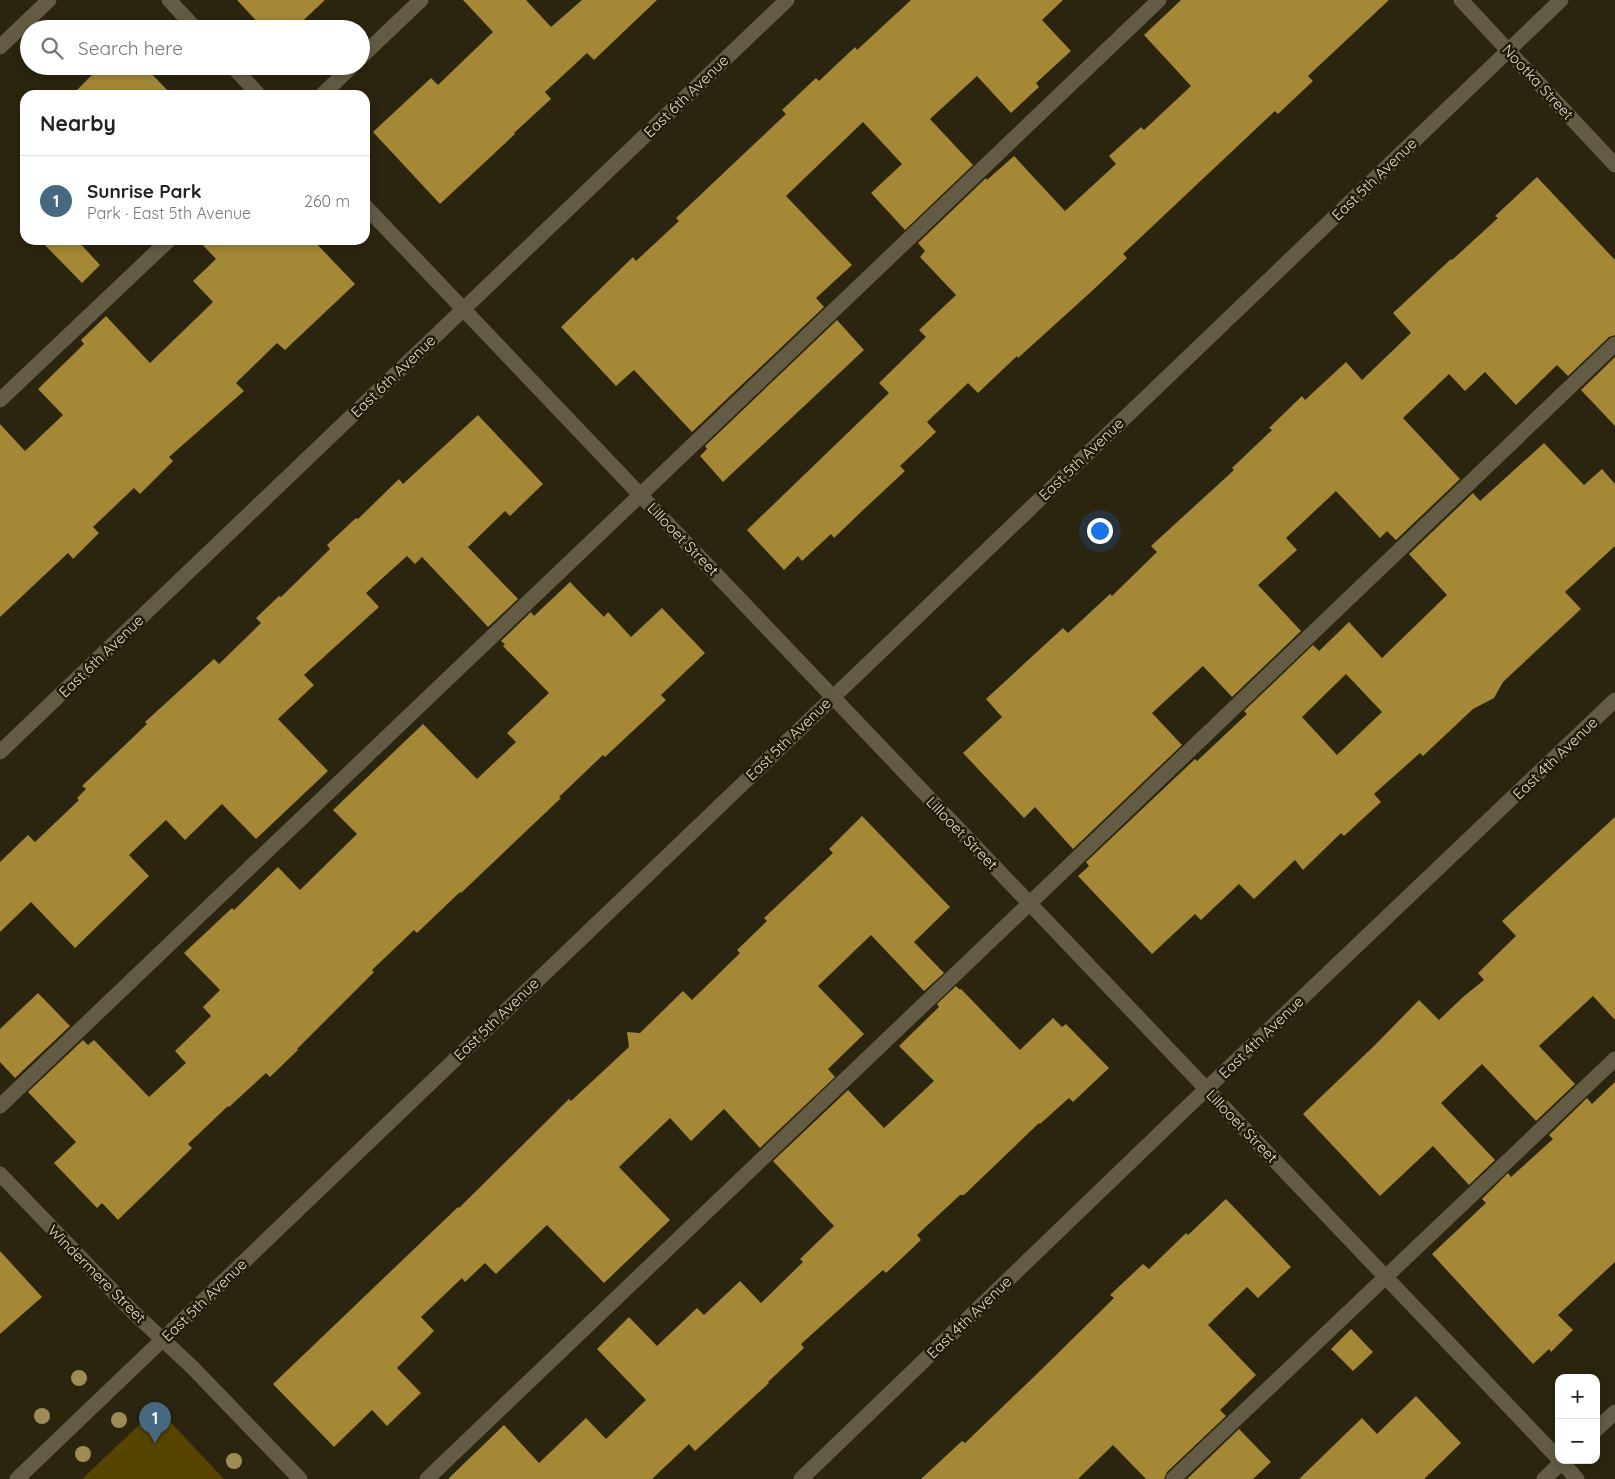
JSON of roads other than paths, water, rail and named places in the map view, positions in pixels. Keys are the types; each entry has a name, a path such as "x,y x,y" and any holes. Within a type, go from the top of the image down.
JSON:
{"street":[{"path":"28,20 49,0"},
{"path":"169,0 188,20"},
{"path":"370,48 421,0"},
{"name":"East 6th Avenue","path":"0,752 786,0"},
{"path":"0,1106 1159,0"},
{"name":"Nootka Street","path":"1460,0 1615,165"},
{"name":"East 5th Avenue","path":"17,1479 1561,0"},
{"path":"0,46 20,27"},
{"path":"241,75 255,90"},
{"path":"327,90 343,75"},
{"name":"Lillooet Street","path":"370,211 1555,1455"},
{"path":"0,400 164,245"},
{"path":"427,1479 1615,344"},
{"name":"East 4th Avenue","path":"801,1479 1615,700"},
{"path":"1173,1479 1615,1059"},
{"name":"Windermere Street","path":"0,1174 132,1311 163,1339 300,1479"},
{"path":"1600,1426 1615,1412"},
{"path":"1544,1479 1558,1464"},
{"name":"Lillooet Street","path":"1564,1464 1577,1479"}],"place":[{"name":"Sunrise Park","path":"155,1443"}]}
